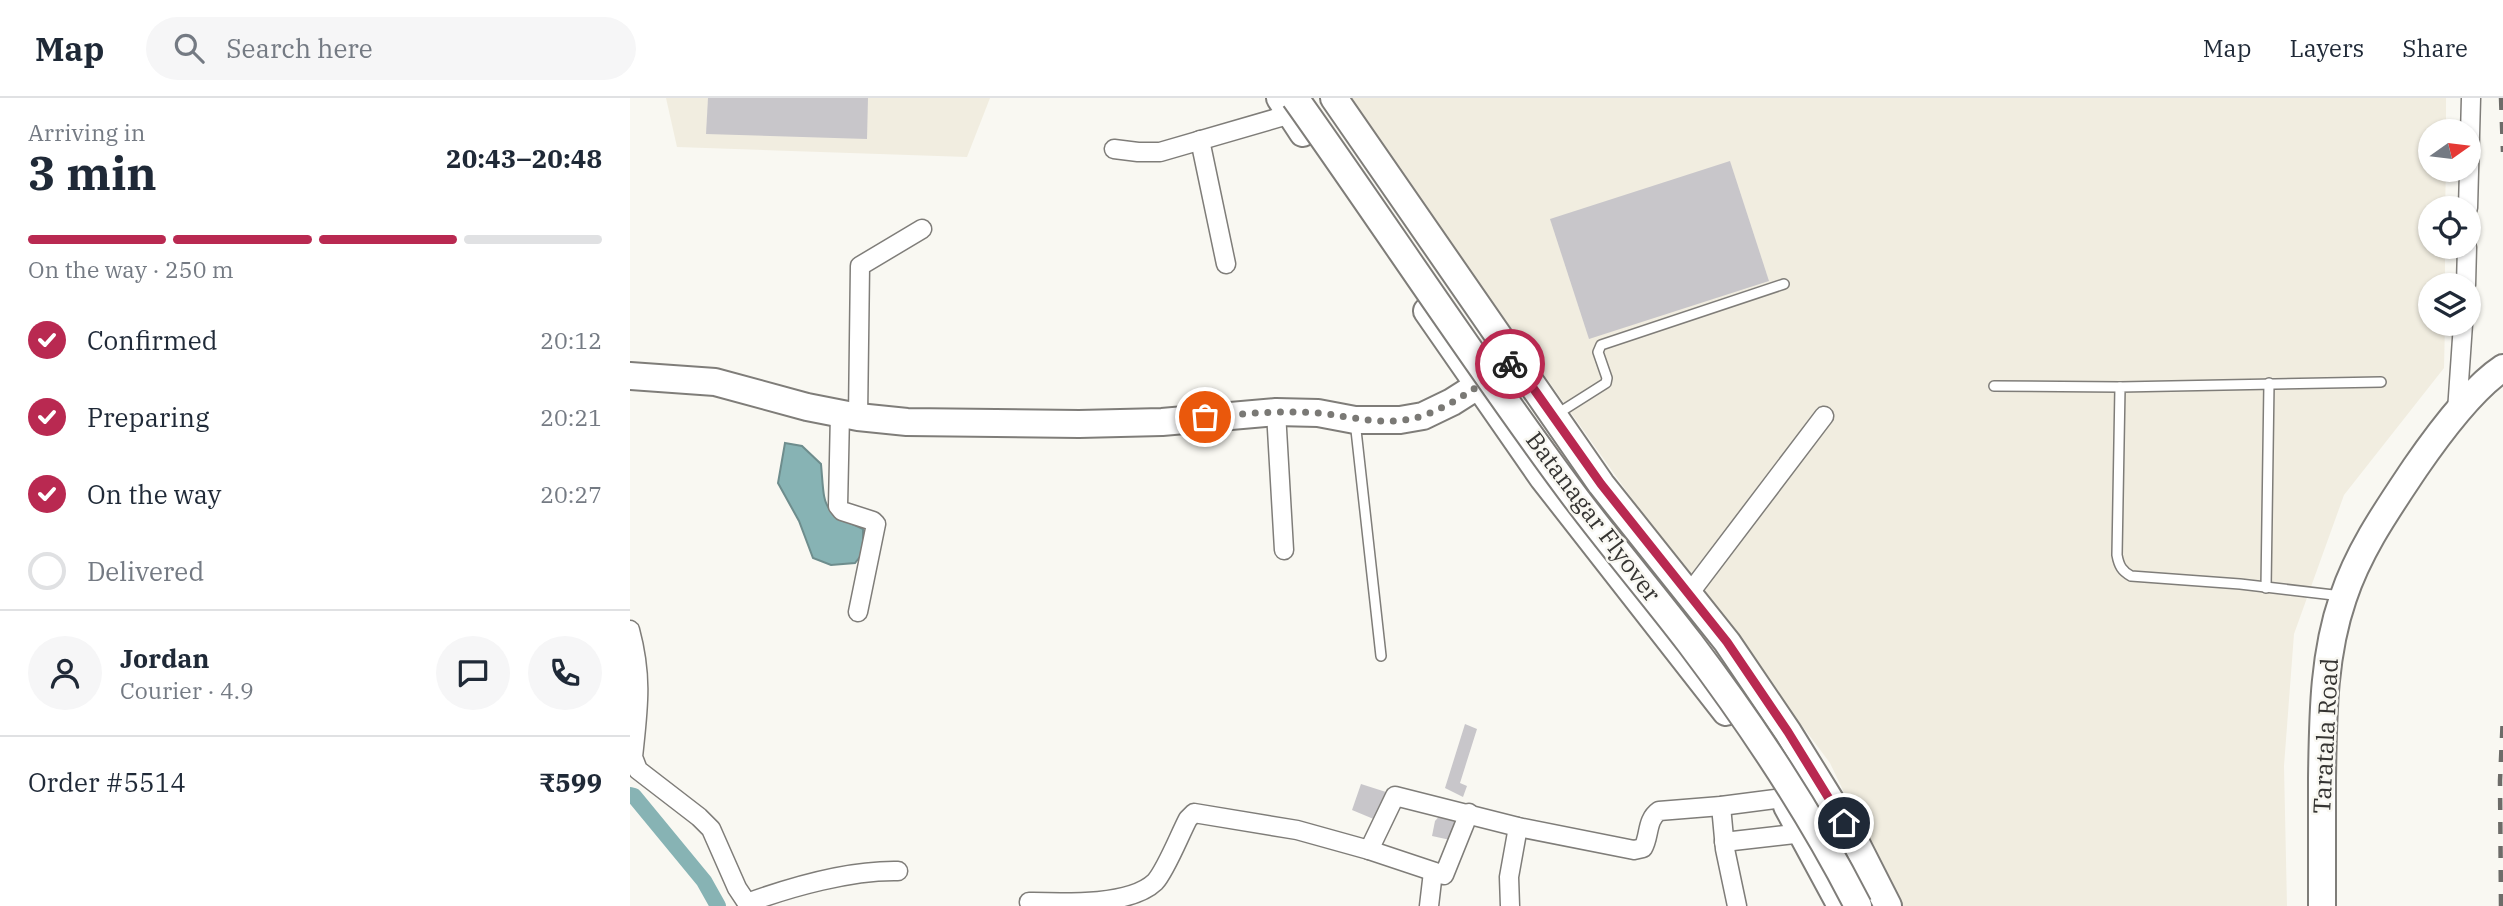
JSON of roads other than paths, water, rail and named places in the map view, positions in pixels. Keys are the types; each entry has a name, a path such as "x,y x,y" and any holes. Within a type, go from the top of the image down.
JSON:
{"street":[{"path":"1334,98 1601,484 1727,642 1788,732 1856,843 1888,906"},
{"path":"2468,196 2470,98"},
{"path":"1114,149 1160,152 1200,140 1288,104 1478,386 1551,488 1720,703 1783,798 1841,906"},
{"name":"Batanagar Flyover","path":"1288,104 1381,218 1573,495 1690,643 1768,754 1858,906"},
{"path":"1200,140 1226,264"},
{"path":"858,612 876,524 842,511 838,506 849,415 860,266 922,229"},
{"path":"2457,411 2462,336"},
{"path":"630,376 715,382 807,407 907,422 1120,424 1276,412 1318,413 1355,420 1400,421 1423,416 1452,402 1514,361"},
{"name":"Taratala Road","path":"2322,906 2325,678 2333,630 2344,596 2371,533 2435,439 2457,411 2503,368"},
{"path":"1276,412 1284,550"},
{"path":"1689,594 1824,416"},
{"path":"630,630 638,658 640,690 634,765 711,829 737,888 748,905 778,892 853,875 898,871"},
{"path":"1369,850 1395,796 1518,827 1639,850 1646,844 1650,821 1659,811 1783,798"},
{"path":"1721,806 1724,842 1737,906"},
{"path":"1029,902 1095,904 1121,899 1145,890 1156,881 1188,818 1194,813 1283,827 1369,850 1444,876 1469,813"},
{"path":"1510,906 1509,877 1518,827"},
{"path":"1724,842 1803,834"},
{"path":"1429,906 1433,873"}],"lane":[{"path":"1170,141 1288,104"},
{"path":"1553,416 1606,383 1607,378 1598,352 1601,345 1784,284"},
{"path":"1994,386 2120,387 2381,382"},
{"path":"2266,588 2269,383"},
{"path":"2120,387 2117,555 2123,572 2132,576 2344,596"},
{"path":"1355,420 1381,656"}],"water":[{"path":"785,443 802,446 821,464 827,506 839,517 863,529 863,553 855,563 831,565 813,558 799,521 778,483"}],"waterway":[{"path":"630,795 634,796 704,881 718,906"}],"railway":[{"path":"2501,98 2503,152"},
{"path":"2501,906 2500,781 2503,715"}]}
